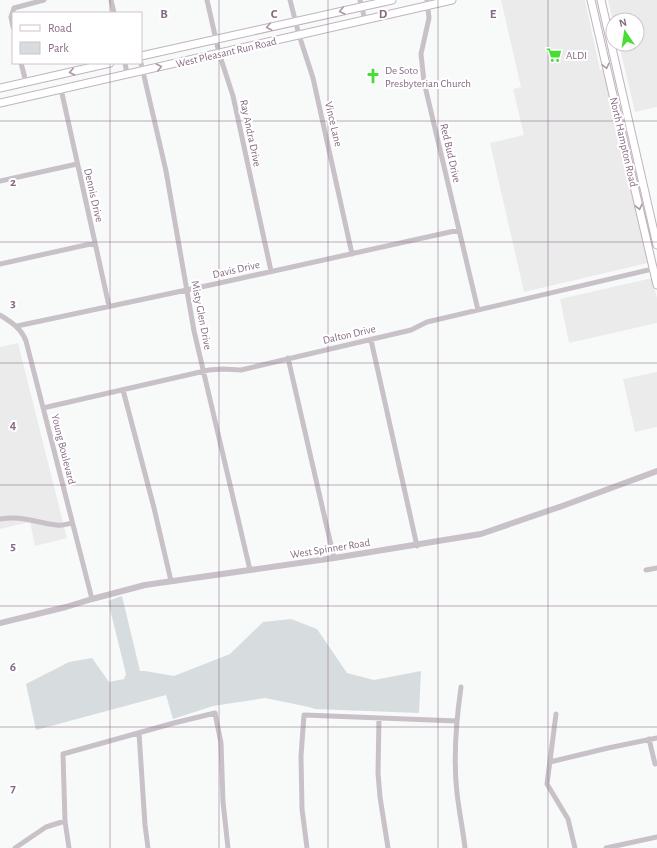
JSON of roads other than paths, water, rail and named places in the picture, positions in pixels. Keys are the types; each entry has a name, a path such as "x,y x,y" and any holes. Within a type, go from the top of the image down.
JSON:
{"main road":[{"name":"West Pleasant Run Road","path":"142,56 296,22 361,3 392,0"},
{"name":"West Pleasant Run Road","path":"0,103 127,74 142,67 219,53 365,20 427,3 452,0"},
{"name":"North Hampton Road","path":"591,0 617,115 655,268 657,285"},
{"name":"North Hampton Road","path":"601,0 605,18"},
{"path":"600,40 605,38"},
{"name":"North Hampton Road","path":"613,52 657,245"},
{"path":"0,88 106,64"},
{"path":"617,115 627,113"}],"street":[{"path":"13,12 14,8 21,5 44,0"},
{"path":"111,0 114,12"},
{"name":"Ray Andra Drive","path":"207,0 219,53 233,96 271,271"},
{"name":"Vince Lane","path":"290,0 299,35 313,78 352,254"},
{"path":"361,3 365,20"},
{"name":"Red Bud Drive","path":"427,3 429,18 421,54 424,82 478,310"},
{"path":"21,64 26,82"},
{"path":"125,64 127,74"},
{"name":"Misty Glen Drive","path":"142,67 166,171 194,331 250,570"},
{"name":"Dennis Drive","path":"61,89 108,306"},
{"path":"0,181 77,164"},
{"name":"Davis Drive","path":"17,326 459,230"},
{"path":"0,264 95,243"},
{"name":"Dalton Drive","path":"44,408 204,372 223,369 241,370 411,330 427,322 655,268"},
{"name":"Young Boulevard","path":"0,315 17,326 26,341 92,599"},
{"path":"371,340 417,546"},
{"path":"288,358 334,558"},
{"path":"123,390 154,508 171,581"},
{"name":"West Spinner Road","path":"0,623 66,608 92,599 145,585 417,546 481,534 565,506 657,471"},
{"path":"0,519 12,517 26,518 58,525 72,523"},
{"path":"657,568 646,572 657,572"},
{"path":"461,687 457,721 456,770 457,792 465,848"},
{"path":"69,848 65,821 63,754 215,713 221,743 223,802 226,842 228,848"},
{"path":"556,714 547,784 568,819 575,848"},
{"path":"307,848 302,809 301,756 304,715 457,721"},
{"path":"379,718 378,773 388,848"},
{"path":"139,733 148,848"},
{"path":"550,762 657,738"},
{"path":"649,739 655,764"},
{"path":"15,848 46,827 65,821"},
{"path":"606,848 657,837"}],"place":[{"name":"ALDI","path":"554,55"},
{"name":"De Soto Presbyterian Church","path":"373,76"}]}
